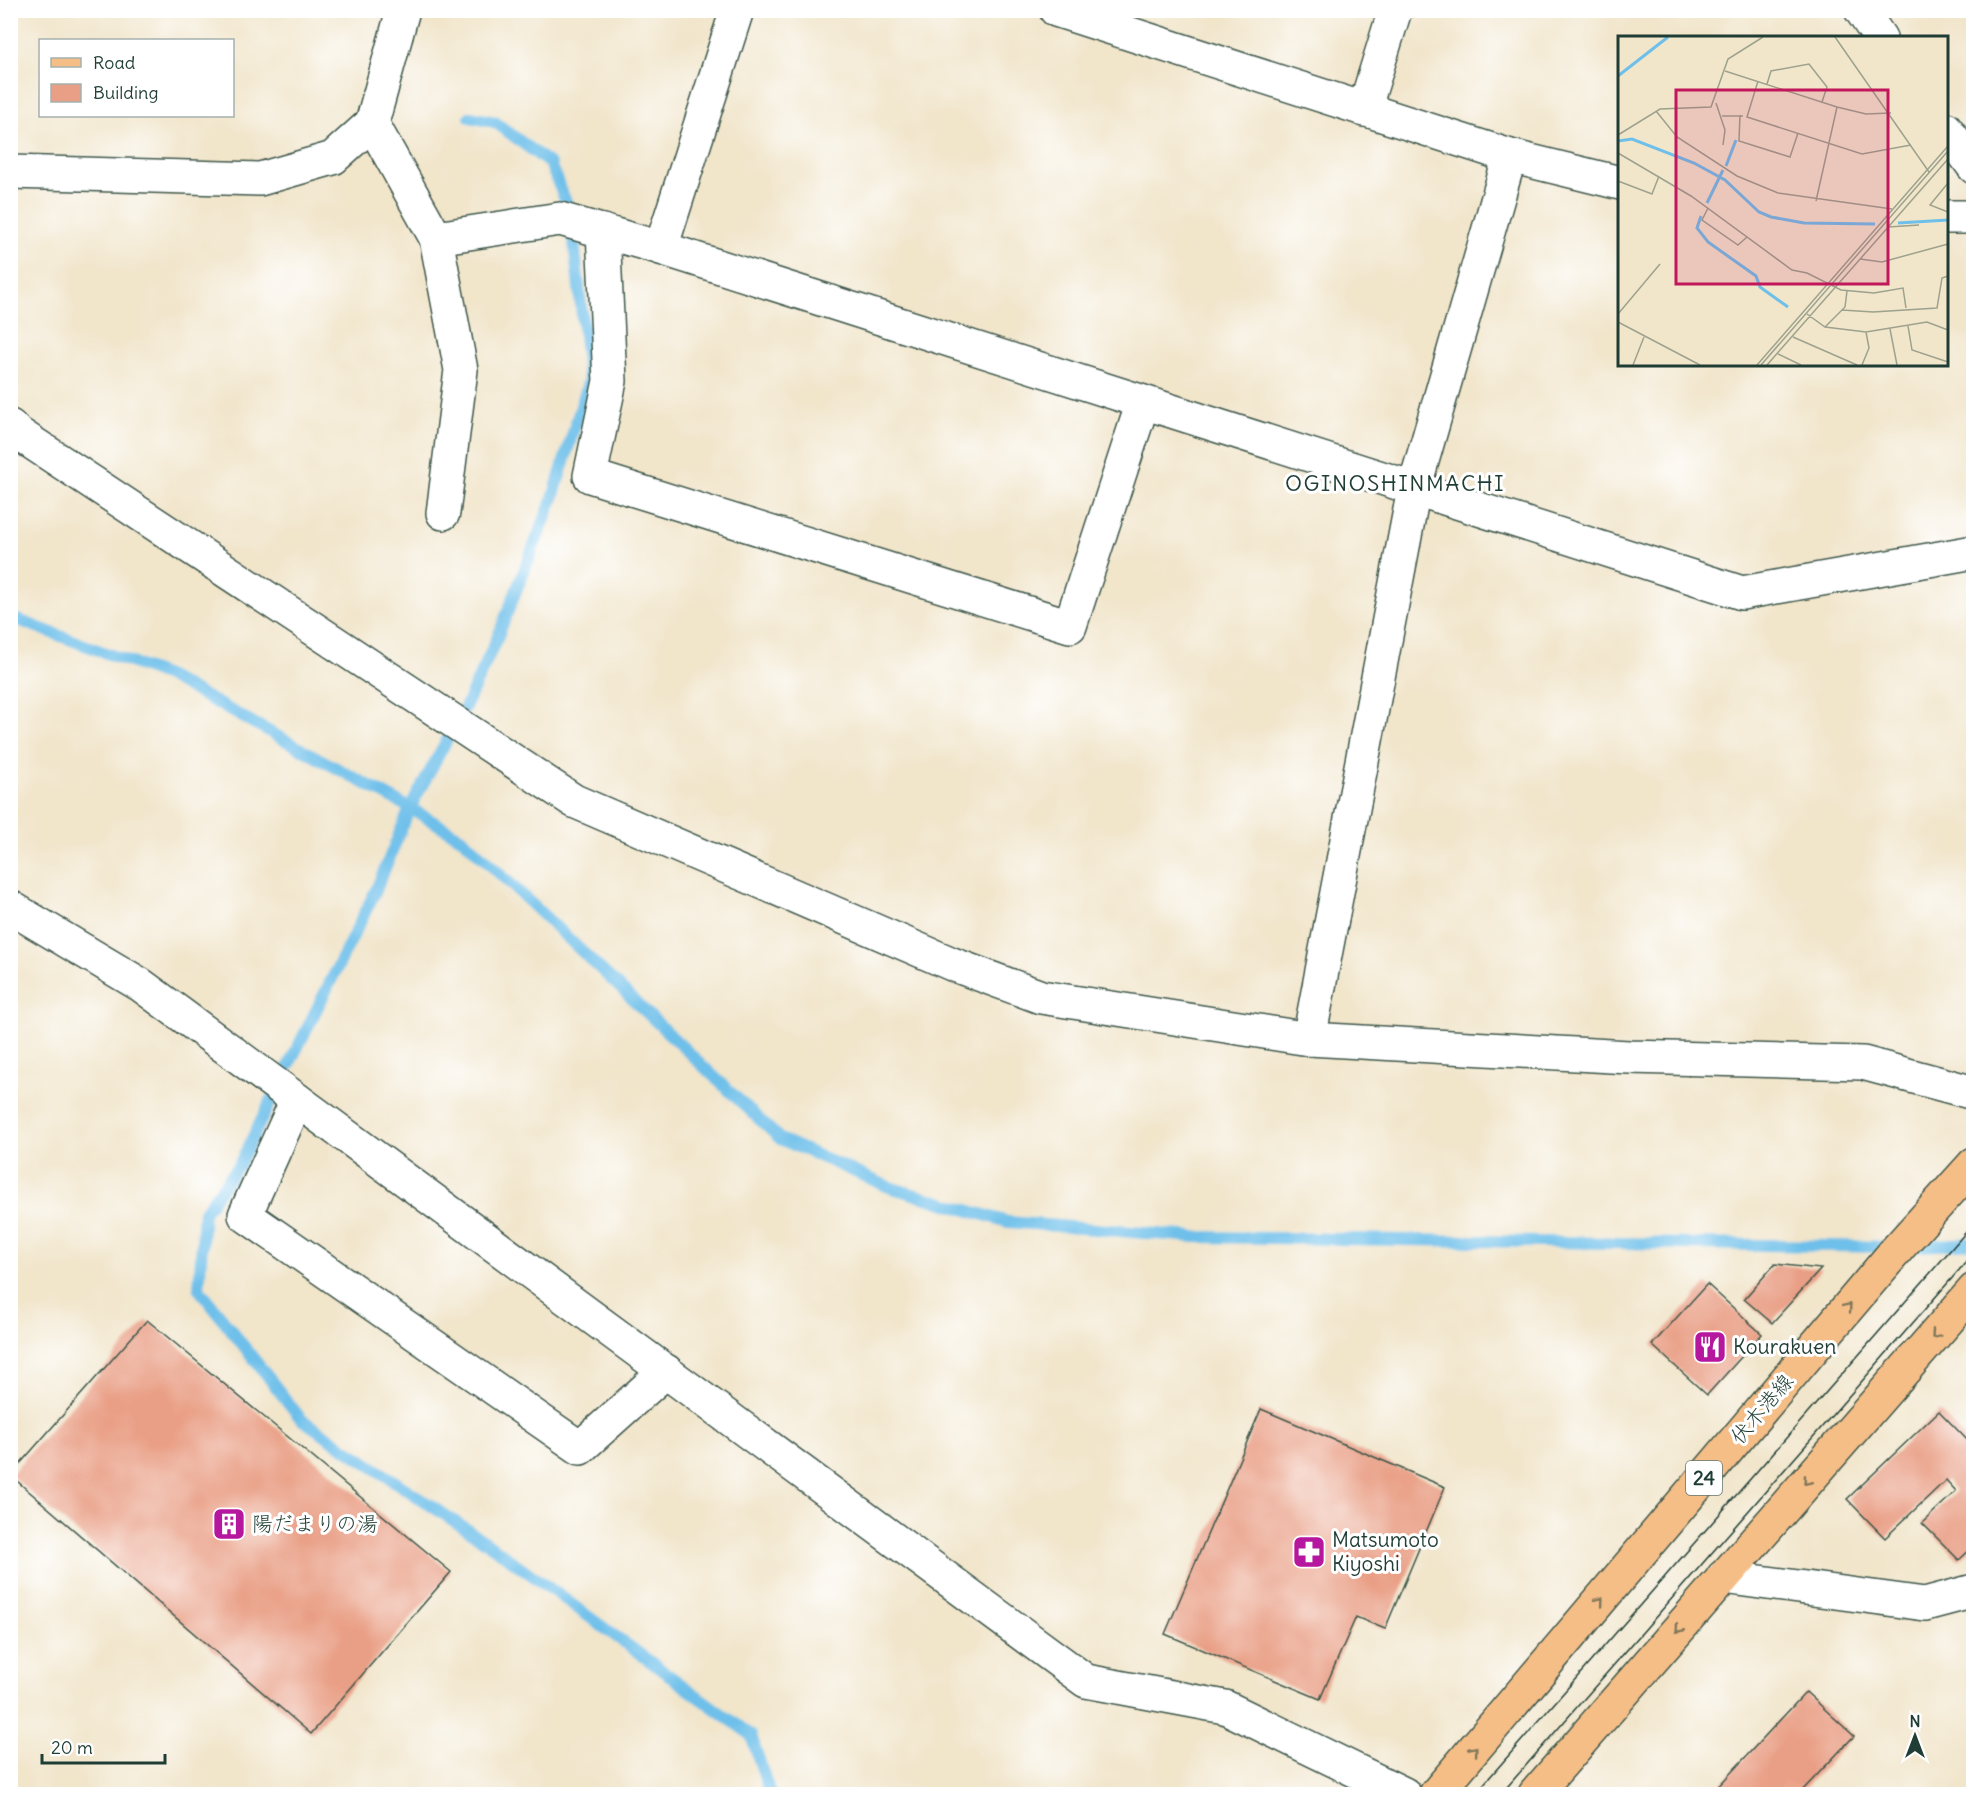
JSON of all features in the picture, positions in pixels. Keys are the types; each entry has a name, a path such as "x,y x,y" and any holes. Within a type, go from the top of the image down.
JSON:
{"main road":[{"name":"伏木港線","path":"1436,1794 1899,1247 1974,1164"},
{"path":"1535,1794 1974,1290"}],"street":[{"path":"10,172 260,179 333,158 372,123 403,10"},
{"path":"662,248 736,10"},
{"path":"1056,10 1510,156 1618,183"},
{"path":"1364,110 1395,10"},
{"path":"1861,10 1879,36"},
{"path":"372,123 436,238 461,370 443,513"},
{"path":"1948,130 1974,167"},
{"path":"1309,1039 1414,489 1510,156"},
{"path":"1948,217 1974,217"},
{"path":"436,238 560,219 662,248 1742,593 1974,552"},
{"path":"603,231 610,381 590,476 1070,626 1143,402"},
{"path":"10,426 574,801 941,959 1041,997 1309,1039 1629,1057 1863,1063 1974,1093"},
{"path":"10,907 141,985 1086,1681 1225,1707 1404,1794"},
{"path":"297,1100 245,1215 580,1448 666,1371"},
{"path":"1723,1577 1925,1604 1974,1591"}],"building":[{"path":"1775,1264 1821,1269 1772,1323 1744,1299"},
{"path":"1707,1284 1762,1334 1707,1395 1652,1345"},
{"name":"陽だまりの湯","path":"147,1320 451,1572 311,1734 10,1475"},
{"name":"Matsumoto Kiyoshi","path":"1261,1409 1445,1487 1385,1629 1356,1617 1320,1699 1165,1634"},
{"path":"1939,1411 1974,1447 1974,1546 1959,1560 1922,1523 1956,1491 1946,1480 1885,1538 1847,1499"},
{"path":"1806,1692 1854,1736 1799,1794 1716,1794 1713,1792"}],"waterway":[{"path":"470,117 495,122 550,164 571,214 589,380 552,501 498,636 468,701 410,808 376,890 240,1163 204,1212 199,1289 301,1419 496,1549 751,1735 770,1794"},
{"path":"10,617 167,676 463,839 780,1139 889,1187 1008,1222 1194,1237 1899,1247 1974,1243"}],"tram line":[{"path":"1475,1794 1974,1223"},
{"path":"1501,1794 1974,1253"}],"place":[{"name":"Kourakuen","path":"1710,1347"},
{"name":"陽だまりの湯","path":"229,1524"},
{"name":"Matsumoto Kiyoshi","path":"1309,1552"}],"district":[{"name":"OGINOSHINMACHI","path":"1395,483"}]}
